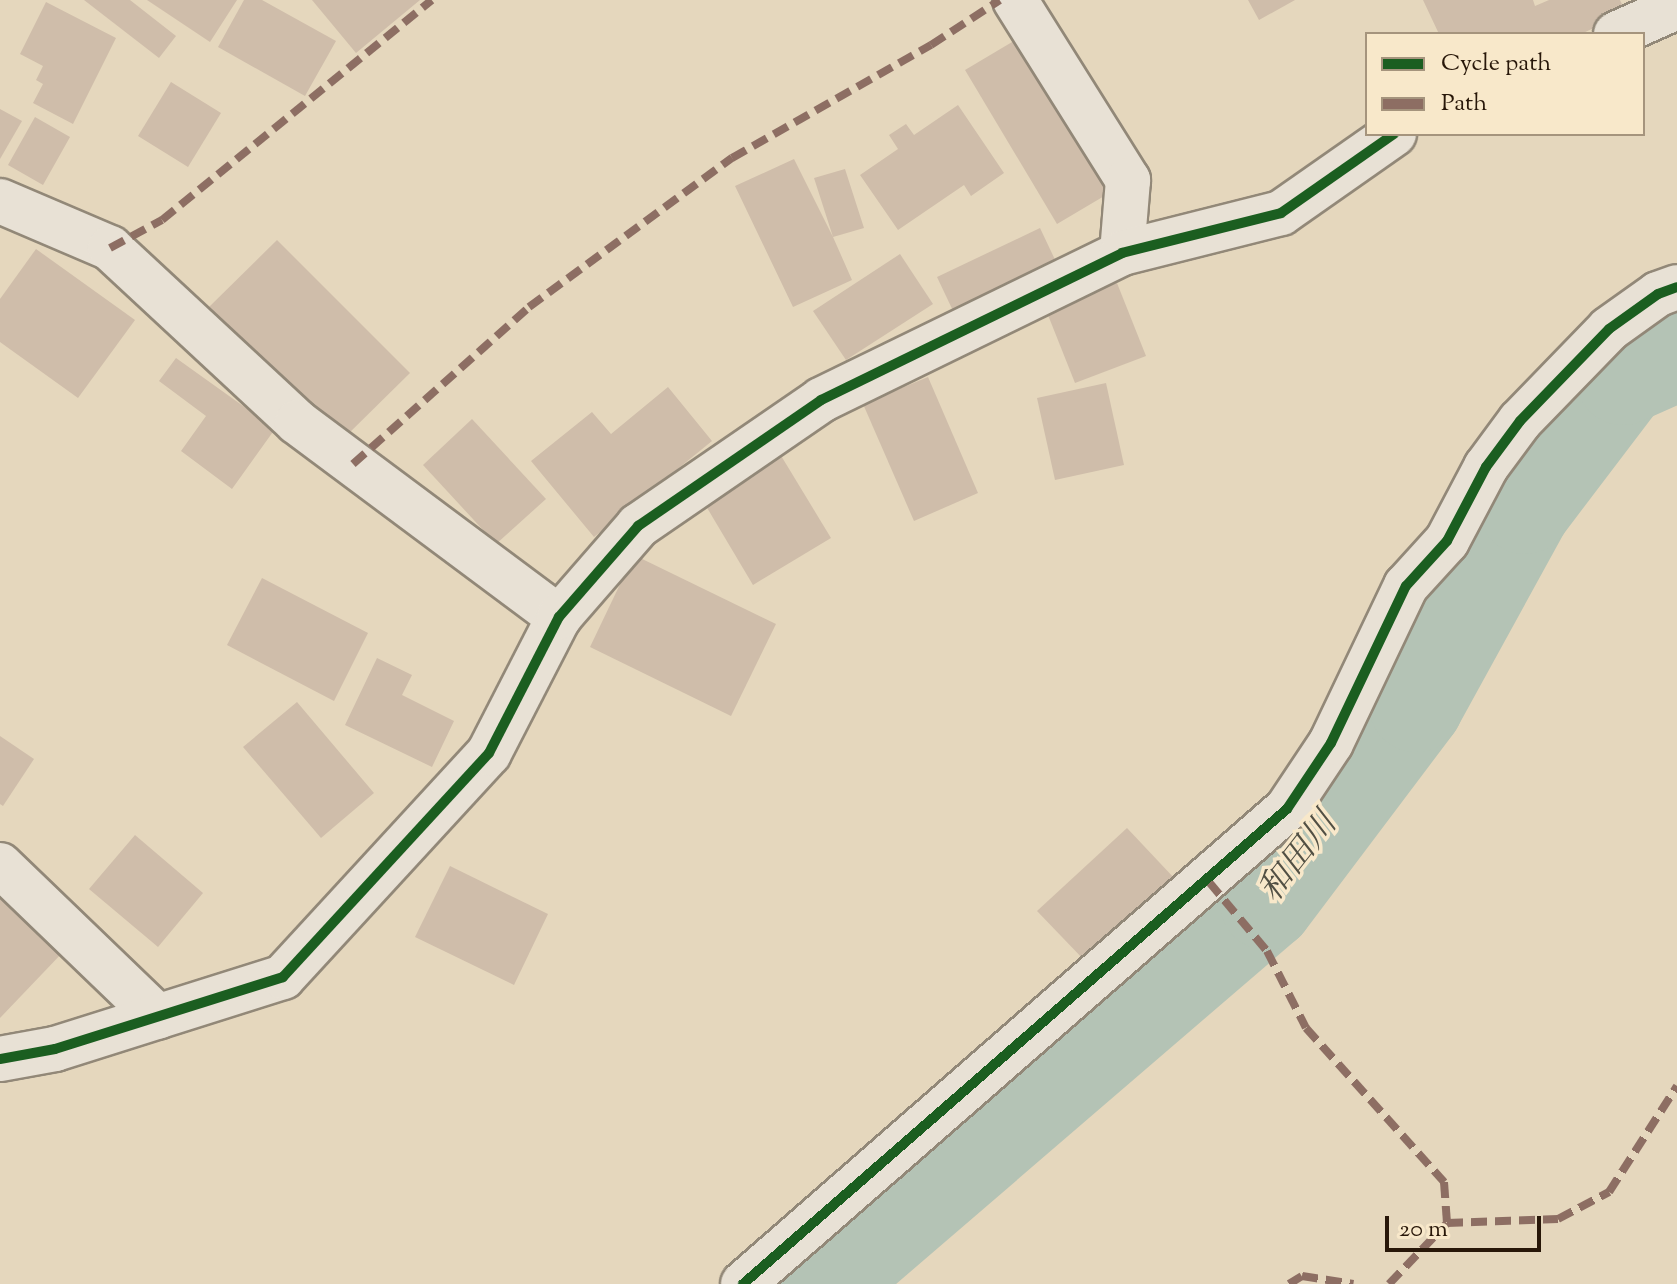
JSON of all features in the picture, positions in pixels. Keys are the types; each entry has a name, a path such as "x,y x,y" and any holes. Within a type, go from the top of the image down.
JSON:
{"street":[{"path":"1015,0 1128,180 1122,253"},
{"path":"1621,32 1677,7"},
{"path":"0,1059 55,1049 283,977 489,753 559,617 638,526 821,400 1122,253 1281,213 1391,136"},
{"path":"0,201 110,248 297,422 559,617"},
{"path":"743,1284 1287,809 1331,743 1406,586 1447,541 1494,455 1520,421 1609,329 1677,287"},
{"path":"0,865 158,1017"}],"building":[{"path":"84,0 130,0 176,36 159,58"},
{"path":"147,0 237,0 210,42"},
{"path":"244,0 262,0 336,41 305,96 218,47"},
{"path":"312,0 420,0 356,53"},
{"path":"1248,0 1295,0 1259,20"},
{"path":"1423,0 1533,0 1535,6 1549,0 1620,0 1626,13 1585,32 1438,32"},
{"path":"46,2 116,38 73,124 33,103 43,84 36,80 43,66 20,54"},
{"path":"1019,38 1111,192 1057,224 965,70"},
{"path":"171,82 221,113 188,167 138,136"},
{"path":"958,105 1004,173 971,196 964,185 898,230 860,175 898,149 889,135 906,124 914,135"},
{"path":"0,109 22,121 0,159"},
{"path":"35,117 70,137 43,185 8,165"},
{"path":"794,159 852,280 793,307 735,186"},
{"path":"845,169 864,228 833,237 814,178"},
{"path":"1040,228 1058,266 955,315 937,277"},
{"path":"277,240 410,373 343,439 209,307"},
{"path":"36,249 135,320 78,398 0,342 0,299"},
{"path":"900,254 933,304 846,360 813,311"},
{"path":"1117,283 1146,356 1075,383 1046,310"},
{"path":"176,358 275,429 232,489 181,451 206,416 159,381"},
{"path":"928,377 978,493 914,521 863,404"},
{"path":"1106,383 1124,465 1055,480 1037,398"},
{"path":"668,387 712,441 594,537 531,461 592,412 611,434"},
{"path":"472,419 546,499 496,544 423,465"},
{"path":"780,454 831,538 753,585 703,501"},
{"path":"634,555 776,624 731,716 590,647"},
{"path":"262,578 368,633 334,701 227,645"},
{"path":"377,658 412,675 402,695 454,721 432,767 345,725"},
{"path":"297,702 374,793 321,838 243,747"},
{"path":"0,736 34,759 3,806 0,804"},
{"path":"1127,828 1175,879 1086,962 1037,911"},
{"path":"135,835 203,893 158,947 89,889"},
{"path":"450,866 548,914 514,985 415,937"},
{"path":"0,891 64,951 0,1018"}],"waterway":[{"name":"和田川","path":"824,1284 1267,903 1416,705 1525,507 1623,378 1677,354"}],"marked path":[{"path":"110,248 162,220 432,0"},
{"path":"353,464 529,307 732,158 931,45 1000,0"},
{"path":"1209,882 1267,951 1306,1028 1444,1182 1447,1223"},
{"path":"1389,1284 1447,1223 1558,1219 1609,1192 1677,1086"},
{"path":"1289,1284 1302,1276 1353,1284"}],"cycle path":[{"path":"0,1059 55,1049 283,977 489,753 559,617 638,526 821,400 1122,253 1281,213 1391,136"},
{"path":"743,1284 1287,809 1331,743 1406,586 1447,541 1486,467 1520,421 1609,329 1658,294 1677,287"}]}
